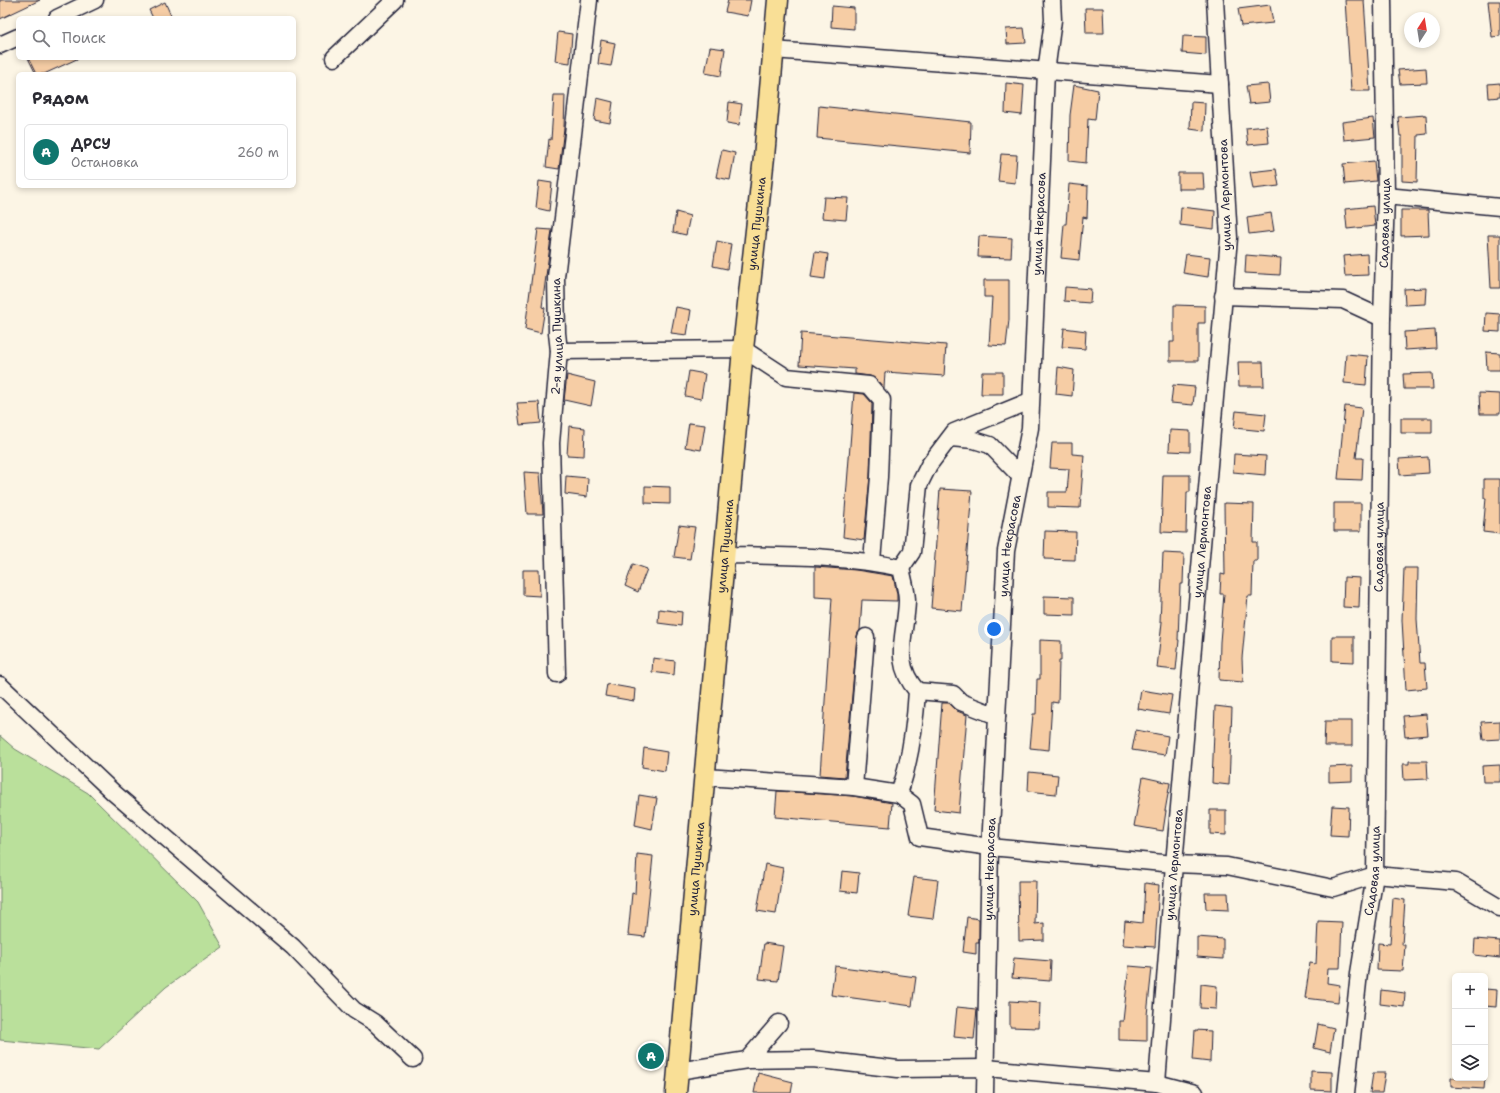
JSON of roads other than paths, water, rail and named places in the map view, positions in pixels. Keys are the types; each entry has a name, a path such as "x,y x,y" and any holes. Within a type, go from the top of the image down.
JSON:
{"main road":[{"name":"улица Пушкина","path":"676,1093 743,349 764,157 778,0"}],"street":[{"path":"61,16 95,0"},
{"path":"334,58 395,0"},
{"name":"2-я улица Пушкина","path":"557,674 551,443 559,351 557,333 556,278 589,0"},
{"name":"улица Некрасова","path":"985,1093 990,847 1006,551 1030,428 1030,401 1046,72 1053,20 1052,0"},
{"name":"улица Лермонтова","path":"1158,1083 1174,864 1229,238 1215,0"},
{"name":"Садовая улица","path":"1346,1093 1359,973 1375,875 1382,318 1386,196 1383,0"},
{"path":"0,45 16,38"},
{"path":"773,50 1046,72 1220,84"},
{"path":"1386,196 1500,207"},
{"path":"1223,296 1343,300 1382,318"},
{"path":"559,351 743,349 786,377 869,385 882,400 879,478 872,561"},
{"path":"997,716 961,702 953,694 917,691 907,680 901,663 907,600 901,568 912,552 919,485 929,465 954,432 1030,401"},
{"path":"950,438 974,440 990,445 1020,476"},
{"path":"725,555 872,561 901,568"},
{"path":"854,787 866,637"},
{"path":"0,685 114,793 293,947 354,1010 375,1023 413,1059"},
{"path":"899,794 905,775 915,721 917,691"},
{"path":"705,777 854,787 899,794 912,804 920,837 990,847 1174,864 1227,866 1333,888 1375,875 1456,882 1500,908"},
{"path":"747,1060 779,1023"},
{"path":"678,1071 747,1060 813,1059 898,1069 986,1068 1158,1083 1195,1093"}],"place":[{"name":"ДРСУ","path":"651,1056"}]}
